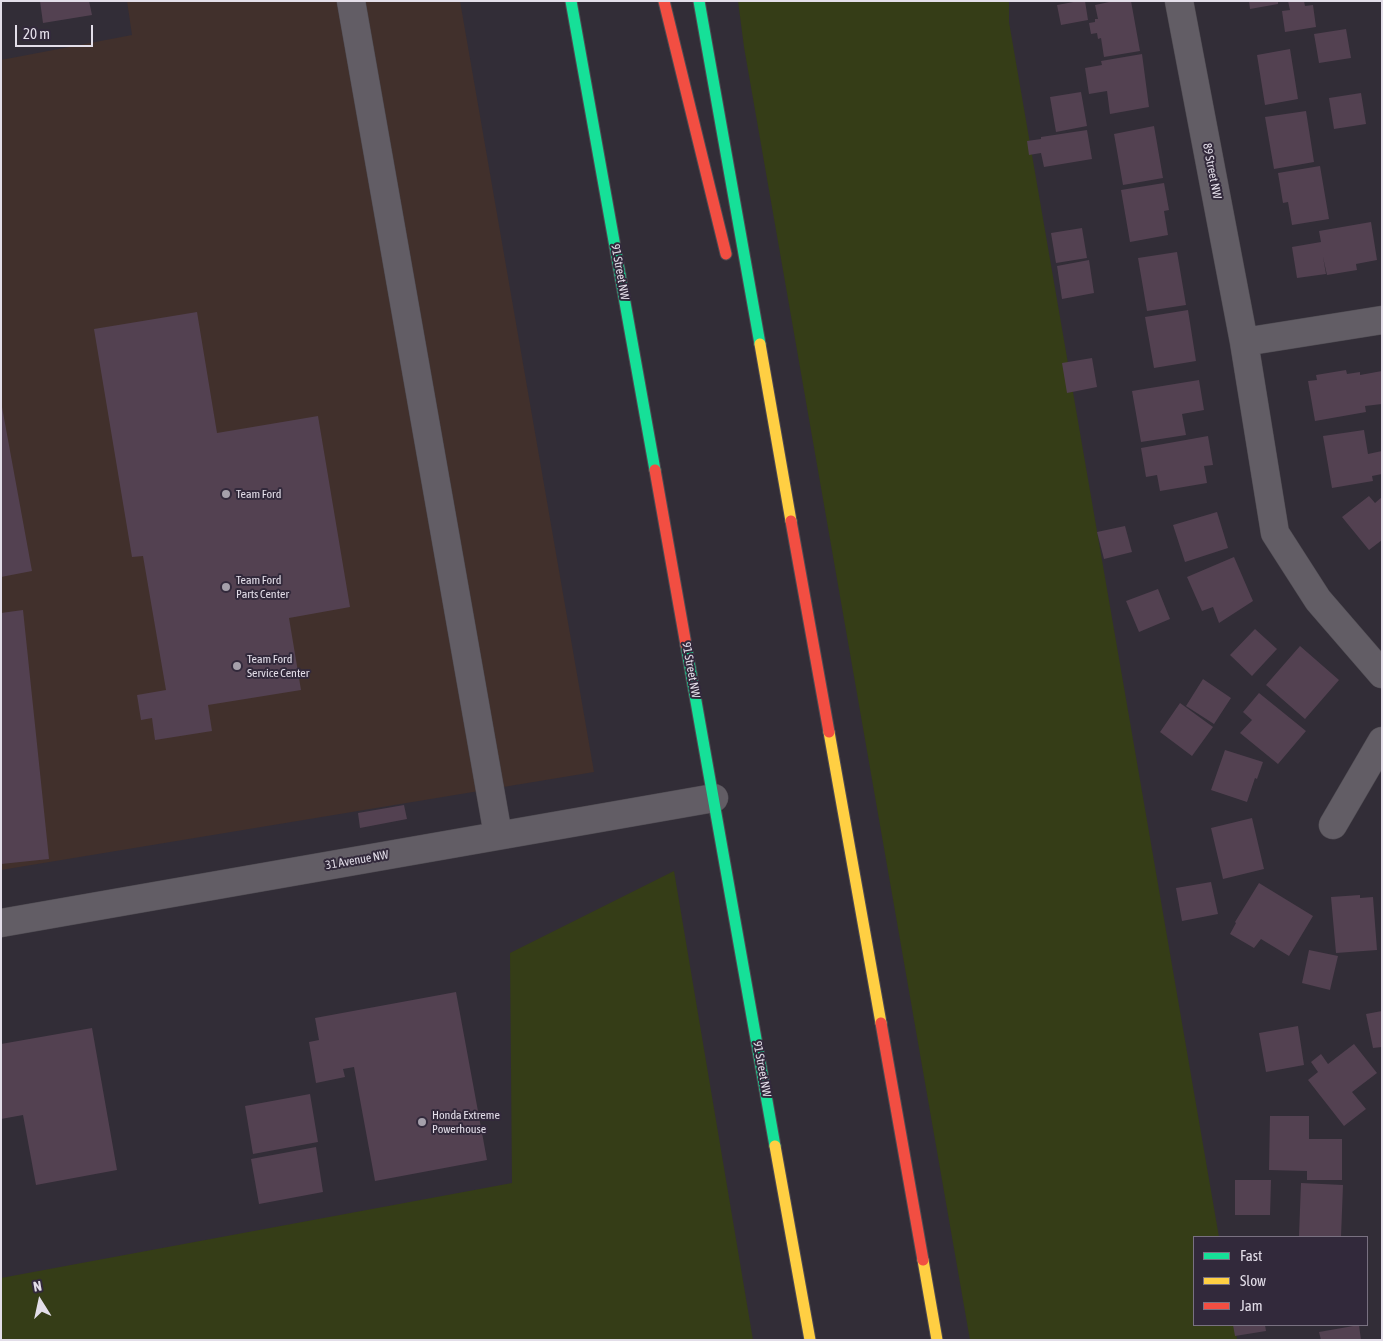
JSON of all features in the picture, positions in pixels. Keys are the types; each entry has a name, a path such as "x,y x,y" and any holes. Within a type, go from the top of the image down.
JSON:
{"main road":[{"name":"91 Street NW","path":"570,1 810,1340"},
{"path":"664,1 730,268"},
{"path":"699,1 937,1340"},
{"path":"706,41 708,1"},
{"path":"750,355 790,518"}],"street":[{"path":"351,1 498,835"},
{"name":"89 Street NW","path":"1179,1 1244,342 1275,533 1318,600 1382,674"},
{"path":"1244,342 1382,320"},
{"path":"1333,825 1382,741"},
{"name":"31 Avenue NW","path":"1,923 714,798"}],"shaded area":[{"path":"127,1 460,1 594,772 1,870 1,60 132,35"}],"green space":[{"path":"738,1 1009,1 1009,22 1219,1236 1193,1236 1193,1326 1235,1326 1237,1340 970,1340 744,47"},
{"path":"674,871 753,1340 1,1340 1,1278 512,1183 510,953"}],"building":[{"path":"40,1 89,1 92,15 43,23"},
{"path":"1085,1 1088,20 1061,25 1057,5"},
{"path":"1114,1 1131,1 1140,51 1104,57 1101,38 1098,39 1097,33 1091,34 1089,23 1095,22 1095,19 1098,19 1095,5"},
{"path":"1249,1 1278,1 1278,4 1250,9"},
{"path":"1288,1 1304,1 1305,6 1313,5 1316,27 1285,32 1282,11 1290,10"},
{"path":"1346,29 1351,58 1319,63 1314,34"},
{"path":"1290,49 1298,99 1265,105 1257,55"},
{"path":"1142,54 1149,107 1110,114 1107,91 1089,94 1085,68 1102,65 1101,61"},
{"path":"1081,92 1087,126 1056,132 1050,97"},
{"path":"1361,93 1366,124 1334,129 1329,98"},
{"path":"1306,111 1314,162 1274,169 1265,117"},
{"path":"1154,126 1163,178 1123,185 1114,134"},
{"path":"1087,130 1092,159 1044,167 1041,153 1029,155 1027,141"},
{"path":"1320,166 1329,219 1292,225 1288,202 1283,203 1278,173"},
{"path":"1164,183 1169,210 1164,211 1168,235 1130,242 1121,190"},
{"path":"1371,222 1377,260 1356,264 1357,270 1327,275 1323,257 1326,274 1297,278 1292,247 1321,242 1319,231"},
{"path":"1082,228 1087,258 1056,263 1051,233"},
{"path":"1177,252 1186,305 1147,311 1138,258"},
{"path":"1089,260 1094,293 1062,299 1057,266"},
{"path":"1188,310 1196,361 1154,368 1145,317"},
{"name":"Team Ford","path":"197,312 217,433 318,416 350,607 289,618 301,690 208,705 212,731 155,740 152,718 141,720 137,695 166,690 143,556 132,557 94,329"},
{"path":"1092,358 1097,387 1067,393 1062,363"},
{"path":"1346,370 1347,374 1360,372 1360,375 1382,371 1382,404 1365,406 1366,412 1315,421 1308,381 1317,380 1316,375"},
{"path":"1199,380 1204,410 1182,414 1186,435 1141,442 1132,391"},
{"path":"1,408 32,571 1,577"},
{"path":"1364,430 1368,454 1382,451 1382,474 1372,476 1373,481 1332,488 1323,436"},
{"path":"1208,436 1213,465 1204,466 1207,483 1160,491 1157,475 1146,477 1141,448"},
{"path":"1369,496 1375,503 1382,497 1382,540 1369,550 1342,517"},
{"path":"1217,512 1228,548 1185,562 1173,525"},
{"path":"1125,526 1132,552 1104,559 1097,532"},
{"path":"1234,557 1253,601 1219,623 1213,607 1202,611 1187,577"},
{"path":"1158,589 1170,619 1139,632 1126,601"},
{"path":"23,610 49,859 1,864 1,613"},
{"path":"1255,629 1277,649 1252,676 1230,655"},
{"path":"1300,646 1339,680 1305,719 1266,685"},
{"path":"1203,679 1231,698 1214,724 1186,706"},
{"path":"1259,693 1306,731 1278,764 1240,733 1252,720 1243,712"},
{"path":"1180,703 1213,727 1192,756 1160,732"},
{"path":"1225,750 1263,762 1247,802 1211,790"},
{"path":"404,805 407,819 360,828 358,813"},
{"path":"1252,818 1264,869 1223,879 1211,828"},
{"path":"1211,882 1218,914 1182,921 1176,888"},
{"path":"1259,883 1313,916 1289,956 1261,939 1254,948 1230,934 1235,922"},
{"path":"1360,895 1360,898 1373,897 1377,950 1336,953 1331,897"},
{"path":"1309,950 1338,956 1330,990 1302,983"},
{"name":"Honda Extreme Powerhouse","path":"456,992 487,1160 375,1181 354,1067 343,1069 345,1077 316,1083 309,1042 319,1040 315,1018"},
{"path":"1382,1011 1382,1047 1373,1048 1366,1014"},
{"path":"1298,1026 1304,1065 1266,1072 1259,1033"},
{"path":"92,1028 117,1170 36,1185 23,1115 1,1119 1,1044"},
{"path":"1354,1044 1377,1073 1352,1092 1366,1109 1344,1126 1308,1080 1318,1072 1311,1062 1321,1054 1328,1064"},
{"path":"310,1094 318,1142 253,1154 245,1106"},
{"path":"1270,1116 1309,1116 1309,1139 1342,1139 1342,1180 1307,1180 1307,1171 1269,1170"},
{"path":"316,1147 323,1192 259,1204 251,1159"},
{"path":"1235,1180 1271,1180 1270,1215 1235,1215"},
{"path":"1301,1183 1343,1185 1341,1236 1299,1236"},
{"path":"1233,1326 1265,1326 1266,1331 1235,1336"},
{"path":"1359,1326 1361,1340 1321,1340 1319,1332"}],"traffic: fast":[{"path":"571,1 655,470"},
{"path":"699,1 760,344"},
{"path":"686,645 775,1146"}],"traffic: slow":[{"path":"760,344 791,521"},
{"path":"829,732 881,1023"},
{"path":"775,1146 810,1340"},
{"path":"923,1260 937,1340"}],"traffic: jam":[{"path":"664,1 726,254"},
{"path":"655,470 686,645"},
{"path":"791,521 829,732"},
{"path":"881,1023 923,1260"}],"place":[{"name":"Team Ford","path":"226,494"},
{"name":"Team Ford Parts Center","path":"226,587"},
{"name":"Team Ford Service Center","path":"237,666"},
{"name":"Honda Extreme Powerhouse","path":"422,1122"}]}
